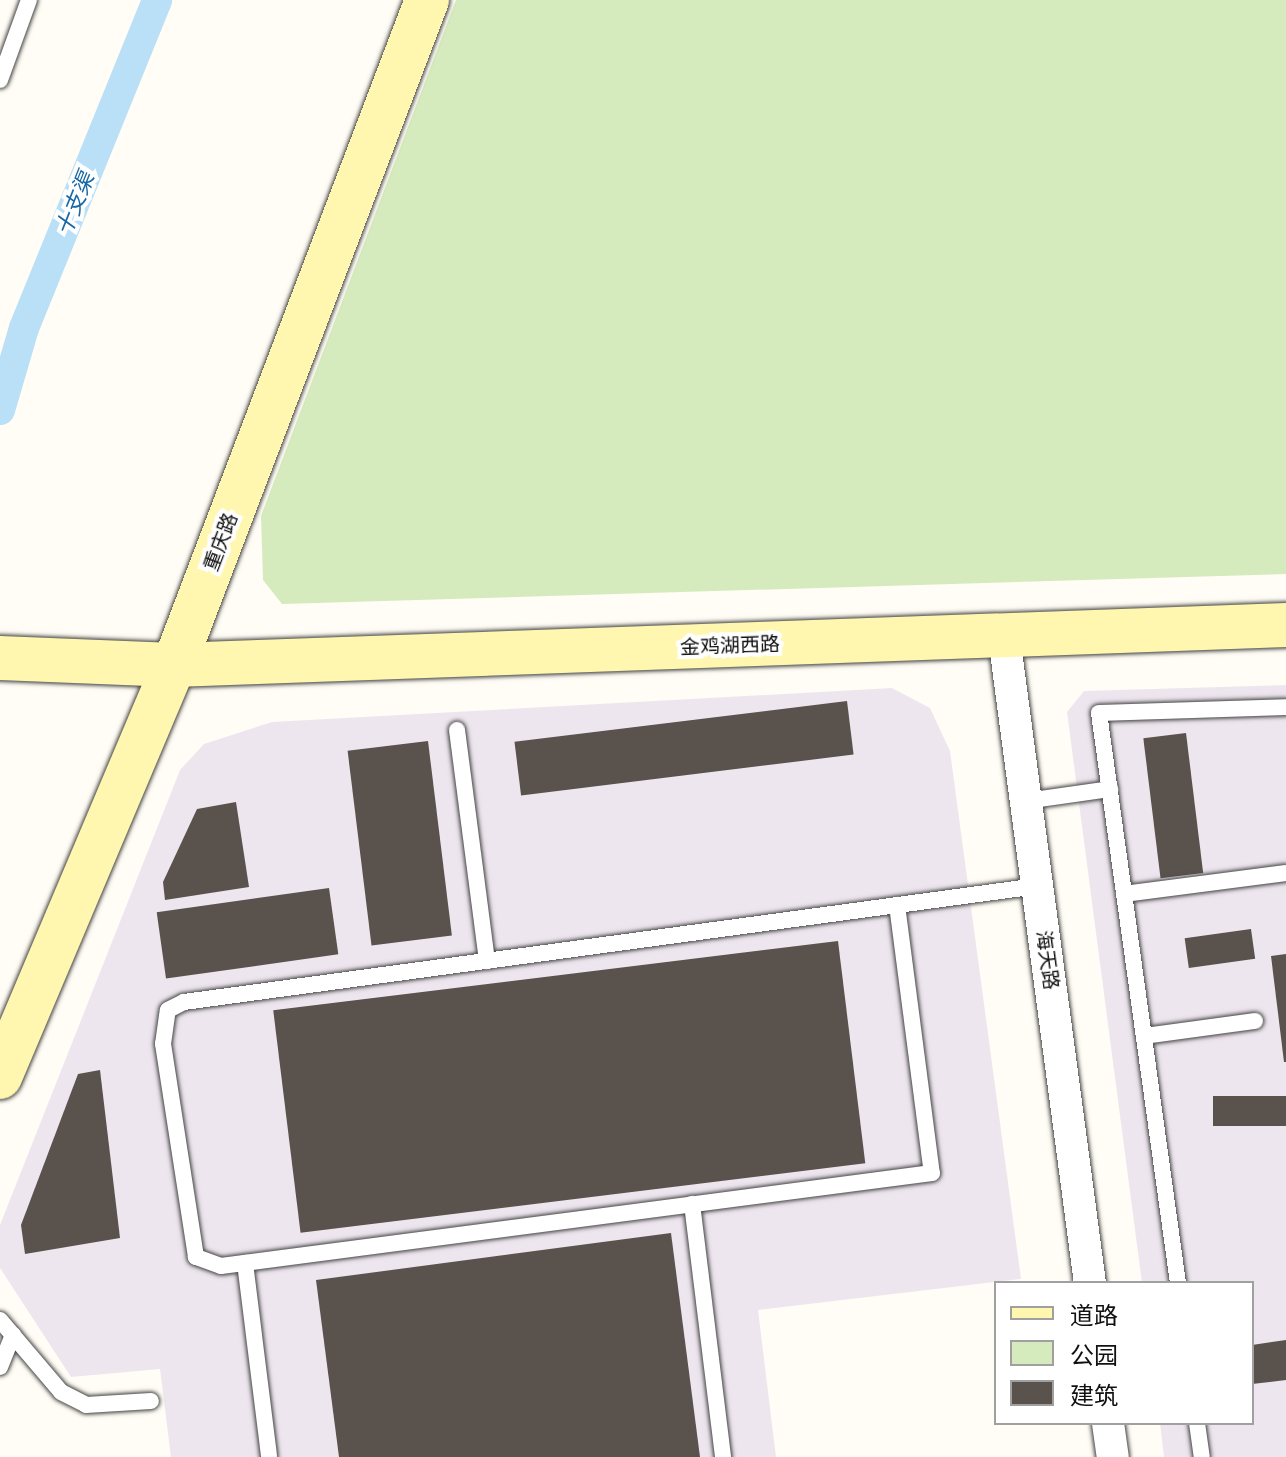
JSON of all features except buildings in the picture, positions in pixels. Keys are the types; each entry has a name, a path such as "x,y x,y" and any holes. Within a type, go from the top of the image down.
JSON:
{"street":[{"name":"重庆路","path":"0,1077 174,665 427,0"},
{"name":"金鸡湖西路","path":"0,658 174,665 1286,625"},
{"name":"海天路","path":"1004,637 1090,1281"},
{"path":"1108,1425 1113,1457"}],"lane":[{"path":"0,80 29,0"},
{"path":"1178,1281 1099,713 1286,707"},
{"path":"457,730 487,961"},
{"path":"1026,801 1110,789"},
{"path":"1124,894 1286,873"},
{"path":"897,905 932,1173 245,1263 207,1265 190,1243 163,1044 168,1010 184,1002 487,961 897,905 1037,886"},
{"path":"1144,1036 1255,1021"},
{"path":"692,1204 723,1457"},
{"path":"245,1263 269,1457"},
{"path":"0,1320 61,1392 86,1405 151,1401"},
{"path":"0,1367 13,1335"},
{"path":"1197,1425 1202,1457"}],"shaded area":[{"path":"1286,685 1286,1457 1164,1457 1160,1425 1254,1425 1254,1281 1142,1281 1067,712 1084,691"},
{"path":"892,688 930,708 950,751 1021,1279 758,1310 776,1457 171,1457 160,1369 71,1377 0,1268 0,1225 180,770 204,744 272,722"}],"green space":[{"path":"456,0 1286,0 1286,574 282,604 263,580 261,516"}],"waterway":[{"name":"十支渠","path":"0,410 24,328 157,0"}]}
